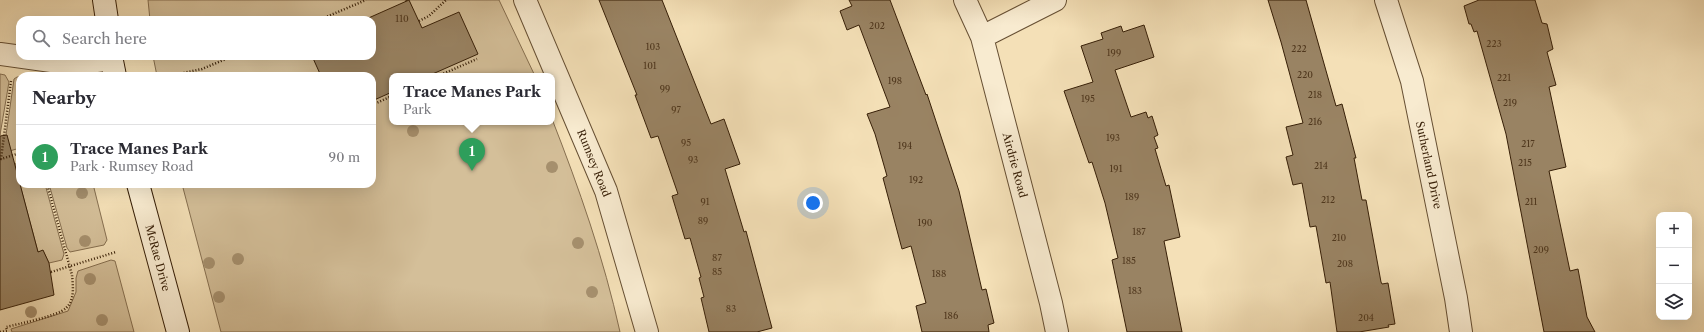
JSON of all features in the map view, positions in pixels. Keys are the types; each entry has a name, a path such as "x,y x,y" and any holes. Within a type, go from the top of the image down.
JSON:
{"street":[{"path":"104,0 106,16"},
{"name":"Rumsey Road","path":"525,0 606,191 646,332"},
{"name":"Airdrie Road","path":"965,0 982,37 1051,303 1057,332"},
{"path":"982,37 1055,0"},
{"name":"Sutherland Drive","path":"1386,0 1412,81 1456,298 1461,332"},
{"path":"0,54 16,56"},
{"path":"44,60 73,64 113,64"},
{"name":"McRae Drive","path":"139,188 178,332"}],"path":[{"path":"328,16 366,0"},
{"path":"419,21 429,16 446,0"},
{"path":"445,73 477,59"},
{"path":"187,72 202,69 223,60"},
{"path":"11,80 1,159 16,155"},
{"path":"376,103 389,97"},
{"path":"0,332 7,331 6,327 58,313 66,308 71,300 74,289 70,266 48,188"},
{"path":"51,272 116,252"}],"shaded area":[{"path":"148,0 499,0 534,73 389,73 389,125 554,125 572,171 599,251 620,332 221,332 183,188 376,188 376,72 156,72 154,60 376,60 376,16 150,16"},
{"path":"0,74 5,75 9,82 0,135"},
{"path":"16,78 16,149 6,152 4,149 14,79"},
{"path":"21,188 46,188 64,254 62,260 49,263 43,251 38,252"},
{"path":"50,188 94,188 107,240 104,245 70,252 67,248"},
{"path":"111,260 115,261 134,332 12,332 11,329 68,311 76,292 76,278 78,271"}],"building":[{"path":"409,0 422,28 459,12 478,54 435,73 389,73 389,93 376,99 376,72 319,72 314,60 376,60 376,16 373,16"},
{"path":"599,0 662,0 711,124 724,119 740,164 725,169 744,232 746,231 772,328 757,332 709,332 701,298 704,297 699,278 701,277 690,238 685,239 672,196 678,194 658,136 651,138 635,95 637,95"},
{"path":"849,0 890,0 926,95 927,94 959,191 982,290 986,289 994,323 988,325 989,332 922,332 916,306 926,303 911,246 902,249 883,178 887,176 875,134 867,114 890,107 859,25 847,30 840,11 852,6"},
{"path":"1268,0 1306,0 1336,106 1342,104 1356,158 1354,158 1362,200 1366,200 1381,282 1382,284 1388,283 1395,324 1388,325 1389,327 1359,332 1337,332 1330,282 1326,283 1316,226 1310,227 1302,183 1293,185 1286,157 1293,155 1286,127 1303,123"},
{"path":"1479,0 1535,0 1542,23 1547,24 1553,49 1547,52 1556,85 1549,87 1566,167 1549,171 1570,271 1578,269 1587,317 1595,332 1544,332 1506,134 1477,31 1474,32 1471,24 1469,24 1464,6"},
{"path":"1144,25 1154,57 1115,70 1131,117 1146,112 1148,118 1152,116 1158,135 1154,137 1158,148 1155,149 1166,186 1169,185 1180,237 1164,241 1182,332 1127,332 1112,260 1118,258 1105,203 1092,162 1089,163 1064,91 1093,82 1081,46 1103,39 1101,33 1121,26 1123,32"},
{"path":"7,135 16,169 16,188 21,188 38,252 43,250 49,263 54,295 0,310 0,136"}],"place":[{"name":"Trace Manes Park","path":"472,171"}]}
